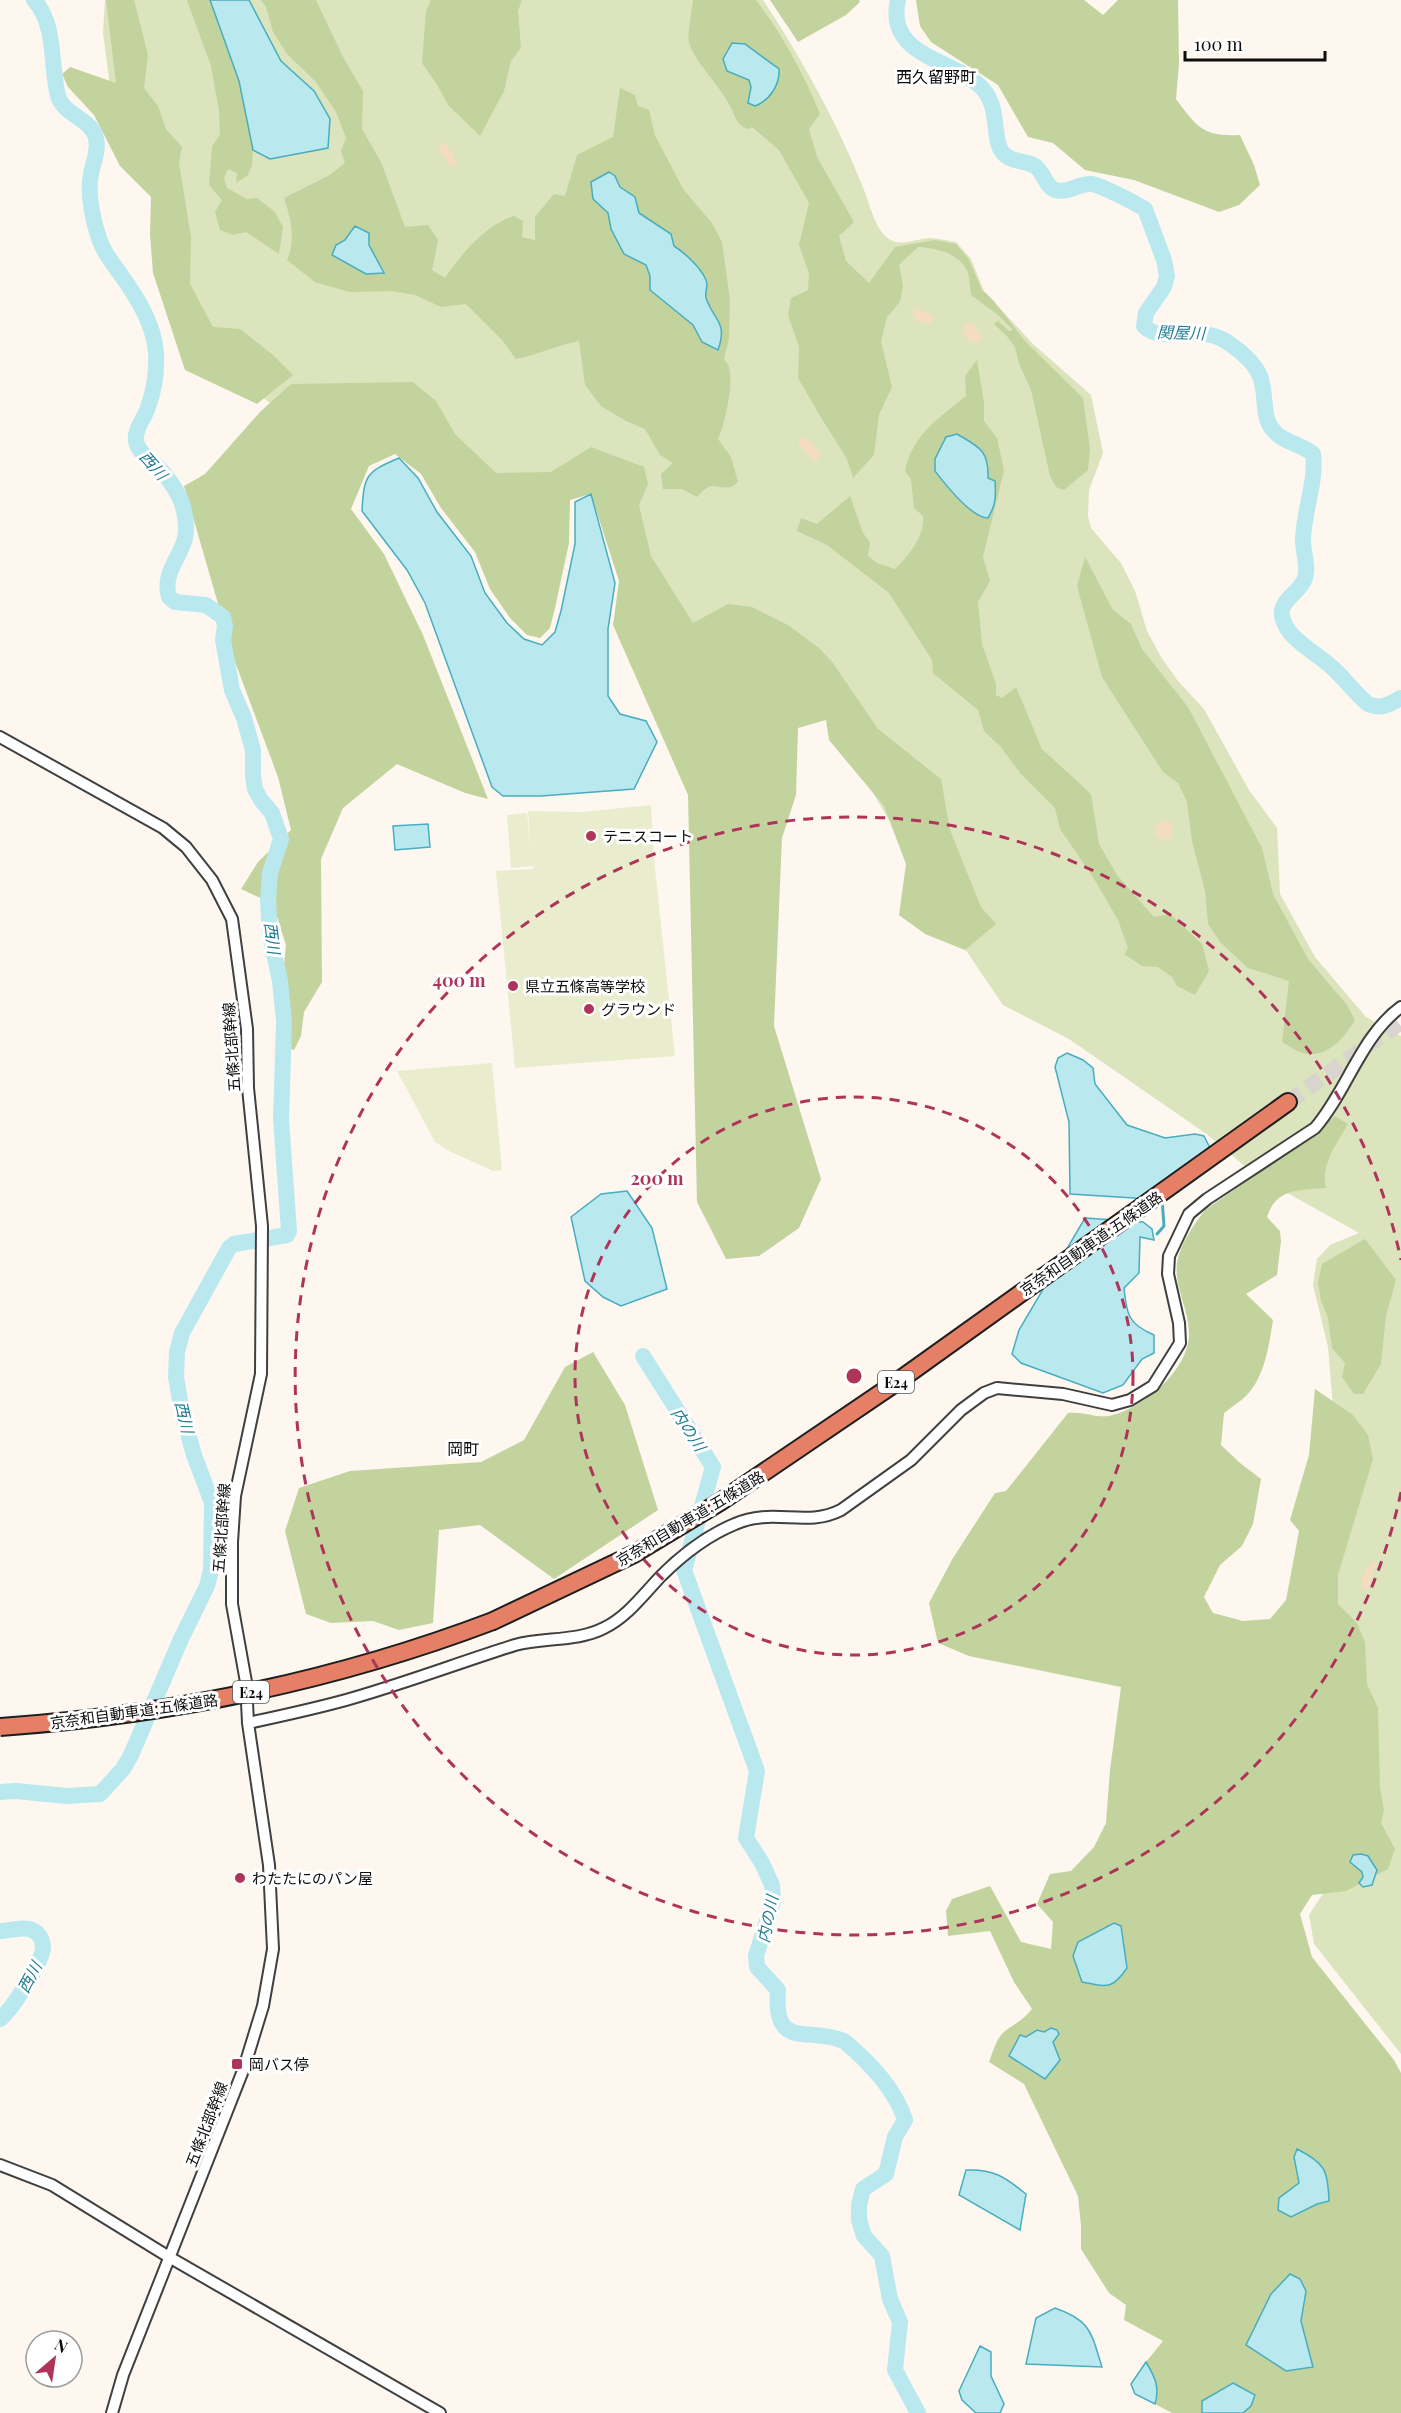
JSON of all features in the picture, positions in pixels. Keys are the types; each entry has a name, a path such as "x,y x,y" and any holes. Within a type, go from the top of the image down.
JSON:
{"highway":[{"name":"京奈和自動車道;五條道路","path":"0,1727 137,1713 246,1693 369,1663 494,1621 545,1598 634,1554 773,1467 1288,1102"}],"street":[{"name":"五條北部幹線","path":"0,737 163,828 186,847 212,880 232,919 247,1029 248,1088 262,1226 261,1374 235,1496 232,1604 246,1682 248,1723 268,1865 273,1949 263,2006 244,2068 123,2375 112,2413"},
{"path":"248,1723 346,1700 517,1644 603,1629 627,1612 676,1562 726,1528 761,1516 818,1517 841,1510 911,1460 961,1410 984,1393 997,1388 1052,1392 1112,1405 1130,1400 1153,1386 1179,1343 1179,1323 1168,1274 1169,1256 1189,1214 1207,1199 1315,1128 1328,1113 1382,1022 1398,1009"},
{"path":"0,2165 52,2186 169,2257 440,2413"}],"green space":[{"path":"105,0 763,0 792,45 831,116 884,235 898,242 929,238 956,242 971,259 984,291 1033,344 1091,395 1103,453 1089,490 1088,516 1091,528 1121,563 1135,591 1147,631 1161,657 1178,681 1204,709 1249,790 1277,828 1280,894 1315,957 1366,1017 1401,1036 1401,2054 1314,1944 1309,1915 1339,1869 1318,1629 1333,1407 1328,1347 1313,1285 1317,1259 1330,1245 1359,1233 1255,1175 1208,1135 1069,1039 1003,1005 963,946 829,718 663,631 601,477 538,518 450,449 277,408 241,382 186,313 160,168 115,124 103,33"},
{"path":"106,0 134,0 148,55 144,88 158,106 166,129 182,147 179,163 191,237 190,284 213,327 240,329 273,355 293,375 257,404 185,370 153,273 150,235 151,197 120,166 94,115 68,87 62,74 70,67 116,83"},
{"path":"187,0 210,0 239,81 253,150 252,165 248,175 236,183 237,173 228,169 224,178 227,188 247,199 257,198 275,212 283,227 279,254 246,232 233,235 220,230 215,212 222,200 209,185 212,147 220,134 219,111 211,66"},
{"path":"261,0 316,0 343,57 363,91 362,129 381,162 405,227 428,225 438,240 432,270 445,278 475,241 504,220 514,216 523,221 522,237 535,240 535,217 554,194 565,196 577,155 613,137 620,88 635,95 638,106 649,110 655,135 683,189 712,223 722,242 730,300 729,338 724,359 729,367 730,393 718,439 731,457 738,482 732,487 725,488 710,486 697,497 682,489 663,489 661,474 673,463 660,455 645,429 601,406 585,385 579,341 516,359 502,340 466,304 441,307 415,295 392,291 349,292 315,282 287,260 292,229 284,198 330,175 345,163 341,151 346,138 336,112 316,82 287,54 273,32 266,7"},
{"path":"431,0 522,0 518,11 521,48 511,61 504,91 480,136 448,105 422,63 426,11"},
{"path":"693,0 756,0 800,69 820,114 809,129 817,157 854,222 839,236 846,261 869,283 895,247 935,240 956,244 968,258 982,290 993,300 1025,341 1083,398 1090,449 1088,470 1064,490 1056,487 1050,476 1031,390 1019,364 1015,347 994,324 998,321 1009,331 1013,330 998,315 971,295 968,273 961,262 950,254 918,247 899,265 903,286 900,302 887,317 881,342 892,387 879,415 874,455 853,478 847,459 798,378 799,347 788,315 791,298 808,290 809,273 799,245 809,203 779,150 752,127 748,129 740,125 725,97 691,49 689,27"},
{"path":"770,0 859,0 860,2 846,15 798,42"},
{"path":"916,0 1084,0 1103,15 1118,0 1178,0 1179,64 1176,99 1196,123 1209,132 1240,135 1254,165 1260,185 1239,205 1219,212 1134,180 1085,170 1053,143 1028,137 998,85 931,42 920,26"},
{"path":"977,360 984,402 984,421 997,438 1004,470 983,557 990,581 978,602 982,644 996,684 996,695 1002,698 1016,687 1042,749 1091,794 1099,844 1117,875 1154,917 1170,914 1202,944 1209,971 1195,995 1177,986 1172,977 1158,967 1142,966 1124,954 1128,948 1118,920 1093,877 1060,829 1055,808 1020,773 1000,746 984,731 978,710 933,673 932,660 889,593 827,545 797,531 801,518 817,524 850,496 863,533 870,542 868,556 877,563 895,569 915,545 923,523 923,516 914,508 911,479 905,471 909,458 920,437 928,428 966,396 965,376"},
{"path":"413,382 436,401 455,434 496,473 551,472 591,447 644,467 648,484 639,505 651,556 693,623 728,604 752,607 788,625 819,648 833,663 878,729 941,779 950,830 981,907 996,924 965,950 925,934 899,915 906,864 884,806 829,740 826,720 798,728 796,795 782,838 774,1026 821,1179 799,1228 759,1256 726,1259 697,1202 688,795 613,625 619,581 591,494 570,500 569,543 555,608 550,628 540,638 527,635 510,618 490,589 475,552 441,508 421,474 395,454 369,466 351,509 384,554 423,635 488,799 465,793 397,764 343,808 321,859 322,982 304,1012 301,1036 294,1050 282,1047 279,1018 286,945 273,904 241,889 258,862 291,830 278,777 234,659 184,486 205,474 260,412 291,384"},
{"path":"1085,557 1113,610 1131,624 1142,649 1188,707 1262,848 1273,894 1308,959 1347,1005 1355,1020 1346,1034 1327,1050 1312,1054 1303,1053 1282,1042 1289,981 1248,968 1220,942 1208,924 1205,891 1192,841 1187,802 1178,783 1163,772 1102,677 1077,586"},
{"name":"グラウンド","path":"651,805 654,859 675,1056 515,1068 496,871 533,869 533,866 511,868 507,815 527,813 531,852 528,811 582,812"},
{"path":"492,1063 502,1170 493,1171 435,1142 397,1071"},
{"path":"1335,1116 1348,1124 1327,1163 1326,1188 1290,1192 1276,1201 1267,1217 1280,1231 1277,1275 1246,1294 1273,1320 1265,1360 1258,1379 1247,1395 1224,1413 1221,1445 1261,1479 1253,1524 1242,1546 1220,1565 1204,1597 1213,1613 1243,1621 1270,1619 1286,1600 1299,1531 1290,1520 1309,1455 1315,1389 1353,1415 1368,1435 1373,1459 1338,1575 1338,1604 1357,1623 1365,1642 1367,1684 1378,1708 1380,1787 1384,1810 1381,1823 1395,1849 1388,1869 1346,1891 1312,1895 1300,1914 1312,1957 1394,2060 1401,2073 1401,2413 1172,2413 1155,2404 1156,2382 1146,2362 1163,2341 1124,2320 1126,2305 1109,2293 1081,2249 1078,2196 1024,2084 989,2062 999,2037 1032,2009 1014,1982 990,1931 948,1936 946,1911 952,1899 990,1886 1021,1942 1051,1949 1053,1922 1037,1904 1050,1874 1071,1871 1094,1847 1106,1823 1110,1770 1121,1687 969,1656 938,1643 929,1603 953,1558 995,1493 1006,1491 1068,1413 1109,1416 1122,1412 1150,1396 1174,1373 1188,1345 1189,1331 1179,1289 1177,1263 1184,1242 1192,1229 1205,1210 1316,1133"},
{"path":"1365,1239 1396,1280 1386,1316 1381,1364 1363,1394 1354,1394 1342,1377 1345,1363 1332,1348 1328,1318 1321,1301 1318,1282 1322,1264"},
{"path":"593,1352 625,1405 658,1510 554,1579 480,1525 439,1530 433,1623 399,1630 373,1621 331,1623 306,1614 285,1531 299,1488 350,1471 481,1462 524,1440 565,1367"}],"sand":[{"path":"442,143 446,143 449,151 455,153 453,156 458,164 453,167 449,166 444,156 438,153"},
{"path":"916,307 932,315 933,320 930,324 917,321 912,315"},
{"path":"968,323 978,326 977,332 983,336 978,342 969,343 963,330"},
{"path":"805,437 821,453 817,461 813,461 804,453 805,450 799,447 799,440"},
{"path":"1168,820 1171,825 1172,838 1162,841 1156,836 1155,830 1159,822"},
{"path":"1374,1560 1377,1563 1368,1589 1362,1589 1362,1577"}],"water":[{"path":"210,0 249,0 281,61 314,91 330,119 328,148 270,159 253,150 239,81"},
{"path":"732,43 745,44 779,69 778,81 773,91 755,106 748,103 751,87 749,80 727,71 723,59"},
{"path":"609,172 615,176 620,187 635,197 639,213 671,234 674,246 703,274 707,284 706,298 721,327 721,341 718,350 702,342 693,325 650,290 650,276 646,265 624,254 611,229 608,213 593,199 591,182"},
{"path":"355,226 369,233 369,245 384,273 366,274 332,255 336,245 345,240"},
{"path":"957,434 981,450 987,461 988,478 995,481 995,500 988,518 981,517 966,507 935,471 935,459 946,437"},
{"path":"399,458 418,478 437,512 471,556 485,593 507,623 524,639 542,645 555,632 561,611 575,544 575,502 591,494 615,583 608,629 608,696 620,714 646,721 657,742 634,789 541,796 503,796 492,787 425,603 407,570 362,511 364,490 369,476 373,471"},
{"path":"428,824 430,847 395,850 393,826"},
{"path":"1067,1053 1083,1060 1093,1068 1095,1084 1127,1125 1165,1138 1195,1134 1204,1136 1217,1162 1166,1200 1070,1194 1069,1122 1055,1067 1058,1058"},
{"path":"627,1191 652,1228 667,1289 621,1306 603,1297 585,1281 571,1217 601,1194"},
{"path":"1085,1218 1143,1222 1152,1229 1154,1240 1140,1237 1139,1273 1124,1288 1130,1318 1139,1327 1154,1335 1154,1353 1142,1359 1123,1385 1103,1393 1021,1363 1012,1354 1019,1330"},
{"path":"1353,1855 1368,1856 1377,1870 1372,1885 1363,1887 1359,1883 1363,1877 1362,1872 1350,1862"},
{"path":"1114,1923 1121,1926 1127,1968 1117,1980 1108,1985 1082,1982 1073,1956 1078,1942"},
{"path":"1051,2028 1057,2030 1059,2034 1053,2042 1060,2060 1045,2079 1009,2056 1020,2035 1026,2037 1037,2030 1044,2032"},
{"path":"1297,2149 1314,2159 1323,2169 1328,2182 1329,2201 1317,2204 1291,2217 1278,2210 1279,2198 1299,2183 1294,2157"},
{"path":"966,2170 999,2175 1026,2194 1020,2230 959,2195"},
{"path":"1290,2274 1300,2279 1306,2291 1301,2321 1313,2367 1286,2371 1246,2345 1271,2294"},
{"path":"1055,2308 1083,2323 1092,2337 1102,2367 1026,2364 1036,2318"},
{"path":"980,2346 991,2352 991,2376 1004,2404 1000,2413 976,2413 962,2400 959,2391"},
{"path":"1146,2362 1156,2382 1155,2404 1135,2394 1131,2384"},
{"path":"1233,2383 1255,2395 1251,2406 1243,2413 1202,2413 1202,2401"}],"waterway":[{"name":"西川","path":"0,1792 16,1791 67,1796 100,1794 123,1769 131,1755 181,1639 207,1586 211,1570 212,1503 194,1455 182,1412 176,1377 177,1352 182,1333 229,1248 234,1244 287,1235 289,1231 281,1119 284,1022 280,981 270,935 268,901 270,873 281,839 272,813 255,789 253,750 244,718 232,690 223,640 225,626 223,617 206,605 175,602 169,597 167,588 170,573 186,535 184,511 171,482 142,453 136,441 153,388 155,342 143,310 100,241 90,199 96,138 89,126 61,103 56,84 50,33 41,10 34,0"},
{"name":"関屋川","path":"898,0 897,19 902,34 911,45 970,78 988,96 994,115 998,142 1005,155 1035,166 1049,186 1055,190 1064,191 1082,185 1096,185 1145,209 1164,260 1167,276 1164,287 1146,313 1144,326 1161,334 1207,335 1219,338 1234,347 1259,374 1267,419 1274,431 1313,454 1313,475 1303,546 1306,573 1303,583 1284,605 1282,616 1285,625 1297,640 1329,664 1368,704 1381,706 1401,698"},
{"path":"1157,1234 1164,1226 1162,1199"},
{"name":"内の川","path":"643,1356 713,1467 684,1570 757,1771 746,1838 762,1863 772,1885 773,1902 756,1956 757,1967 778,1990 778,2009 781,2022 787,2029 795,2033 844,2041 888,2086 905,2120 895,2137 886,2174 863,2189 859,2205 859,2220 864,2236 882,2256 890,2299 900,2322 895,2370 918,2413"},
{"name":"西川","path":"0,1931 32,1930 37,1933 43,1948 38,1964 26,1985 0,2019"}],"tunnel":[{"path":"1288,1102 1401,1022"}],"place":[{"name":"テニスコート","path":"591,836"},
{"name":"県立五條高等学校","path":"513,986"},
{"name":"グラウンド","path":"589,1009"},
{"name":"わたたにのパン屋","path":"240,1878"},
{"name":"岡バス停","path":"237,2064"}],"district":[{"name":"西久留野町","path":"936,76"},
{"name":"岡町","path":"463,1448"}]}
